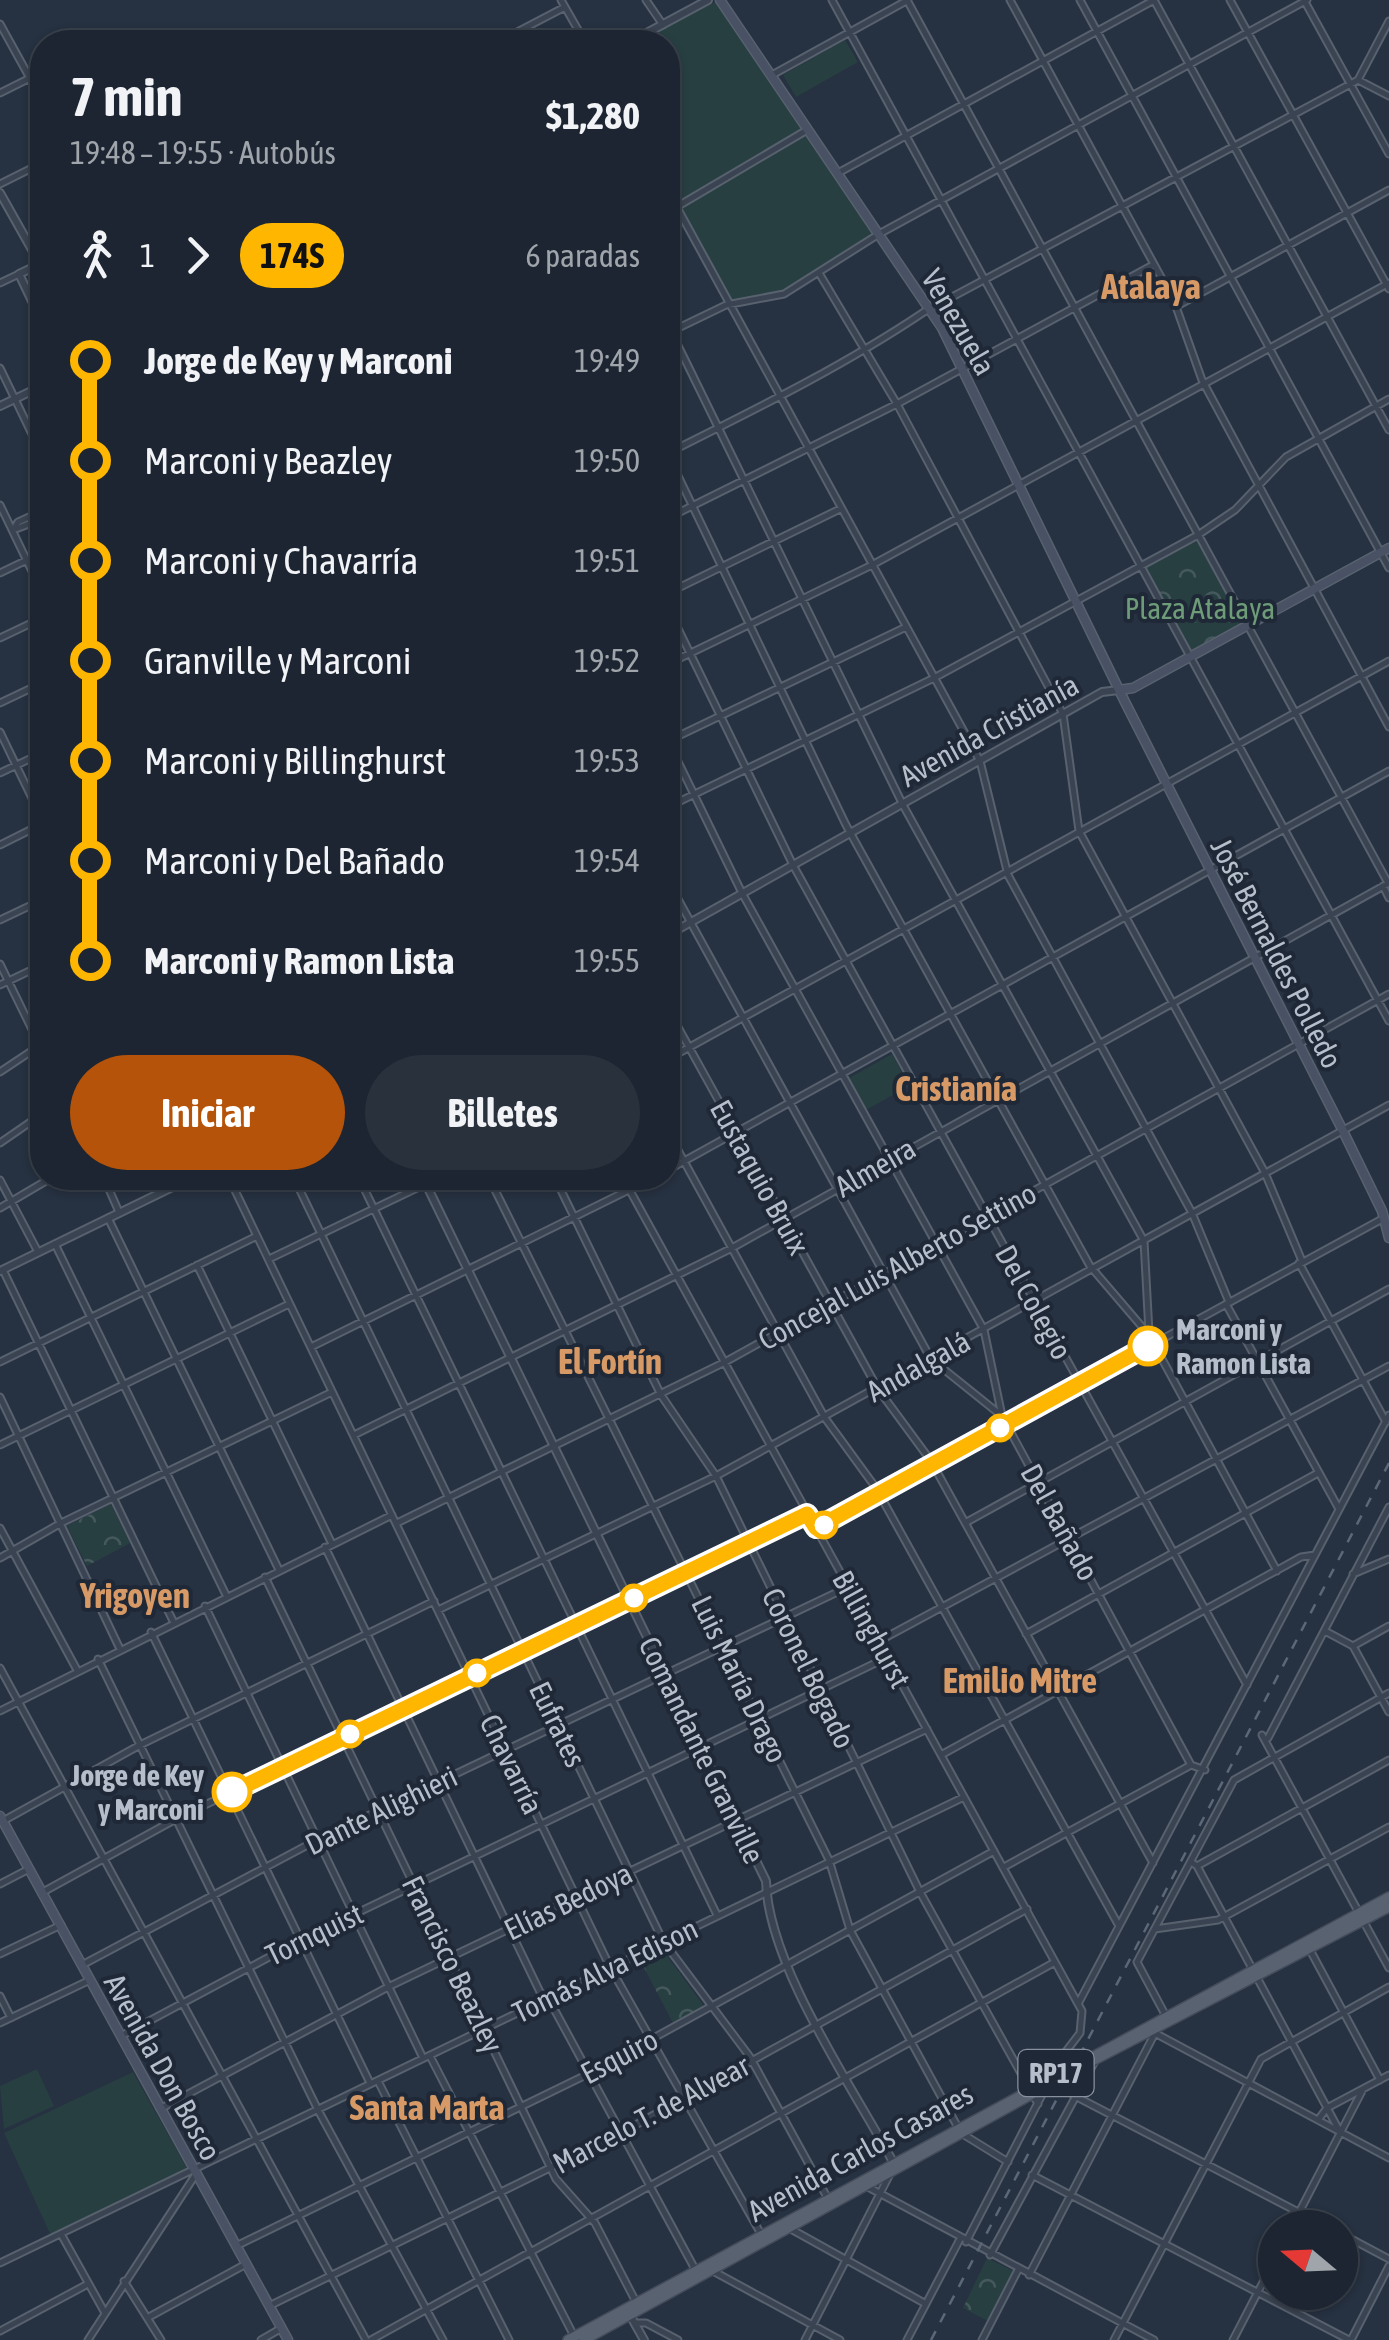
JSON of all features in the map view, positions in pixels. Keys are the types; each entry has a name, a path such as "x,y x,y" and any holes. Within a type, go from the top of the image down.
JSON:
{"main road":[{"name":"Venezuela","path":"720,0 930,309 1119,690"},
{"name":"Avenida Cristianía","path":"1119,690 1190,657 1385,550"},
{"name":"José Bernaldes Polledo","path":"1119,690 1387,1217 1389,1238"},
{"name":"Avenida Don Bosco","path":"1,1819 288,2340"},
{"name":"Avenida Carlos Casares","path":"1254,1974 1310,1950 1389,1897"},
{"name":"Avenida Carlos Casares","path":"1046,2083 1362,1917 1389,1907"},
{"name":"Avenida Carlos Casares","path":"576,2339 636,2302 698,2274 1150,2030"},
{"name":"Avenida Carlos Casares","path":"709,2268 761,2234 863,2182"},
{"name":"Avenida Carlos Casares","path":"576,2339 632,2319 698,2274"}],"street":[{"path":"560,0 577,30"},
{"path":"646,0 663,24"},
{"path":"652,30 708,0"},
{"path":"832,0 1389,1021"},
{"path":"772,76 908,0 1341,797 1386,884 1389,898"},
{"path":"1010,0 1177,306 1204,385 1389,727"},
{"path":"1080,0 1318,437 1385,550 1389,568"},
{"path":"838,173 1154,0 1389,430"},
{"path":"680,658 872,564 1388,286 1230,0"},
{"path":"680,325 729,304 776,298 879,234 1305,0 1354,81 1389,154"},
{"path":"522,30 565,7"},
{"path":"680,448 780,398 866,351 930,309 1354,81 1389,21"},
{"path":"0,24 30,78 0,93"},
{"path":"1354,81 1389,96"},
{"path":"680,205 807,130"},
{"path":"0,184 30,169"},
{"path":"1177,306 1389,190"},
{"path":"0,192 30,243"},
{"path":"680,214 980,761 1006,872 1192,1213 1227,1302 1340,1509"},
{"path":"680,512 897,404 1154,265"},
{"path":"0,283 30,269"},
{"path":"19,274 30,297"},
{"path":"818,274 897,404 1063,714 1079,831 1266,1173 1300,1262 1387,1419 1078,2004 1083,2016 1080,2033 1046,2083 1032,2096 1008,2162 907,2340"},
{"path":"680,354 903,804 1144,1241 1152,1344 1277,1570"},
{"path":"0,368 30,430"},
{"path":"0,406 30,391"},
{"path":"680,801 934,678 1198,536 1224,520 1286,457 1389,398"},
{"path":"680,480 851,833 903,928 1092,1269 1149,1335"},
{"path":"0,506 30,566"},
{"path":"680,586 840,509"},
{"path":"13,530 18,522 30,516"},
{"path":"13,530 30,524"},
{"path":"0,572 27,560"},
{"path":"0,638 30,624"},
{"path":"680,736 906,627"},
{"name":"Del Colegio","path":"680,633 793,865 1171,1554 1248,1685"},
{"path":"680,1053 1389,660"},
{"path":"0,704 30,689"},
{"name":"Avenida Cristianía","path":"680,928 1102,692 1119,690"},
{"path":"0,732 30,796"},
{"path":"0,773 30,759"},
{"path":"680,766 794,989 984,1330 1002,1416"},
{"path":"680,1163 1389,771"},
{"path":"0,844 30,828"},
{"name":"Almeira","path":"354,1436 732,1248 1386,884"},
{"path":"0,920 30,906"},
{"name":"Del Bañado","path":"680,906 931,1359 1002,1416 1191,1765"},
{"path":"0,964 30,1024"},
{"path":"0,985 30,971"},
{"name":"Concejal Luis Alberto Settino","path":"396,1523 725,1362 1389,994"},
{"name":"Eustaquio Bruix","path":"680,1033 878,1388 933,1465 1153,1863"},
{"path":"0,1072 30,1054"},
{"name":"Andalgalá","path":"438,1610 716,1476 1389,1105"},
{"path":"0,1143 30,1122"},
{"path":"680,1154 825,1418 880,1495 1119,1926"},
{"path":"0,1180 38,1252"},
{"path":"0,1208 32,1190"},
{"path":"109,1190 119,1212"},
{"path":"166,1190 2,1271 173,1621"},
{"name":"Chavarría","path":"235,1190 610,1967 687,2096 761,2234"},
{"name":"Eufrates","path":"300,1190 663,1942 752,2060 827,2198"},
{"path":"365,1190 717,1915"},
{"path":"268,1259 407,1190"},
{"name":"Comandante Granville","path":"430,1190 766,1881 787,1965 892,2166"},
{"name":"Luis María Drago","path":"495,1190 608,1420 656,1506 829,1860 850,1930 959,2130"},
{"name":"Coronel Bogado","path":"561,1190 661,1395 716,1476 888,1832 1032,2096"},
{"path":"310,1347 630,1190"},
{"name":"Billinghurst","path":"630,1190 1078,2004"},
{"path":"816,1528 1387,1217"},
{"path":"108,1218 279,1570"},
{"path":"0,1362 258,1236"},
{"path":"56,1244 226,1596"},
{"path":"197,1265 474,1857 546,1999 698,2274"},
{"path":"965,1523 1389,1290"},
{"path":"0,1445 289,1304"},
{"path":"879,1641 1389,1366"},
{"path":"0,1558 61,1523 332,1392"},
{"path":"0,1397 120,1648"},
{"path":"1026,1634 1318,1474"},
{"path":"1389,1507 1265,1736 1389,1968"},
{"path":"43,1892 176,1819 807,1514"},
{"path":"0,1711 173,1621 392,1515"},
{"path":"0,1528 77,1670"},
{"path":"942,1755 1277,1570 1315,1556"},
{"path":"1353,1574 1389,1559"},
{"name":"Francisco Beazley","path":"266,1577 559,2184 592,2219 636,2302"},
{"name":"Dante Alighieri","path":"82,1965 317,1840 848,1587"},
{"path":"1,1819 193,1718 434,1601"},
{"path":"205,1606 388,1988 576,2339"},
{"path":"1353,1646 1389,1626"},
{"path":"1324,1630 1353,1646 1389,1712"},
{"path":"151,1632 336,2014 510,2340"},
{"name":"Tornquist","path":"122,2036 301,1940 888,1657"},
{"path":"98,1659 318,2110 443,2340"},
{"path":"0,1668 368,2340 1056,1962"},
{"path":"1167,2018 1137,1962 1194,1864 1237,1777 1389,1692"},
{"name":"Elías Bedoya","path":"160,2109 284,2040 450,1957 926,1728"},
{"path":"1194,1864 1389,1760"},
{"path":"1004,1867 1191,1765 1204,1770"},
{"name":"Tomás Alva Edison","path":"0,2263 964,1797"},
{"path":"1155,1929 1224,1918 1389,1827"},
{"name":"Esquiro","path":"236,2246 588,2074 994,1852"},
{"path":"1194,1864 1340,2132"},
{"path":"0,1884 29,1869"},
{"name":"Marcelo T. de Alvear","path":"269,2306 621,2132 1027,1910"},
{"path":"0,1954 61,1925"},
{"path":"1310,1950 1380,2080"},
{"path":"0,2023 90,1980"},
{"path":"1114,2340 1264,2056 1389,1986"},
{"path":"0,1996 11,2018"},
{"path":"1029,2275 1150,2030 1389,2158"},
{"path":"990,2255 1073,2095 1095,2068 1096,2060"},
{"path":"1318,2120 1327,2108 1389,2075"},
{"path":"1300,2210 1362,2091"},
{"path":"1073,2095 1295,2210"},
{"path":"959,2130 1008,2162"},
{"path":"805,2340 892,2166"},
{"path":"88,2340 195,2172"},
{"path":"1032,2175 1258,2292 1233,2340"},
{"path":"172,2180 183,2192"},
{"path":"863,2182 880,2196 1154,2340"},
{"path":"786,2224 926,2304"},
{"path":"61,2234 105,2314"},
{"path":"1292,2310 1350,2340 1389,2262 1358,2244"},
{"path":"149,2317 246,2264"},
{"path":"709,2268 840,2340"},
{"path":"996,2340 983,2337 1018,2270"},
{"path":"124,2281 162,2340"},
{"path":"0,2331 86,2285"},
{"path":"636,2302 632,2319 644,2340"},
{"path":"632,2319 678,2340"},
{"path":"261,2340 281,2329"}],"green space":[{"path":"717,1 803,128 680,201 680,30 660,30"},
{"path":"845,40 858,62 796,97 783,75"},
{"path":"807,134 873,234 781,293 733,301 680,208"},
{"name":"Plaza Atalaya","path":"1197,538 1245,624 1189,654 1142,569"},
{"path":"892,1054 909,1086 866,1110 849,1078"},
{"path":"111,1504 130,1543 87,1566 67,1526"},
{"path":"661,1948 704,2006 673,2023 639,1958"},
{"path":"37,2069 54,2106 4,2129 0,2086"},
{"path":"133,2072 188,2170 52,2238 4,2133"},
{"path":"987,2258 1015,2272 990,2322 963,2308"}],"railway":[{"path":"931,2340 1389,1463"}],"bus line":[{"name":"174S","path":"232,1792 807,1514 816,1528 1148,1346"}],"place":[{"name":"Marconi y Ramon Lista","path":"1148,1346"},
{"name":"Jorge de Key y Marconi","path":"232,1792"}],"district":[{"name":"Atalaya","path":"1151,286"},
{"name":"Cristianía","path":"956,1088"},
{"name":"El Fortín","path":"610,1361"},
{"name":"Yrigoyen","path":"135,1595"},
{"name":"Emilio Mitre","path":"1020,1680"},
{"name":"Santa Marta","path":"427,2107"}]}
